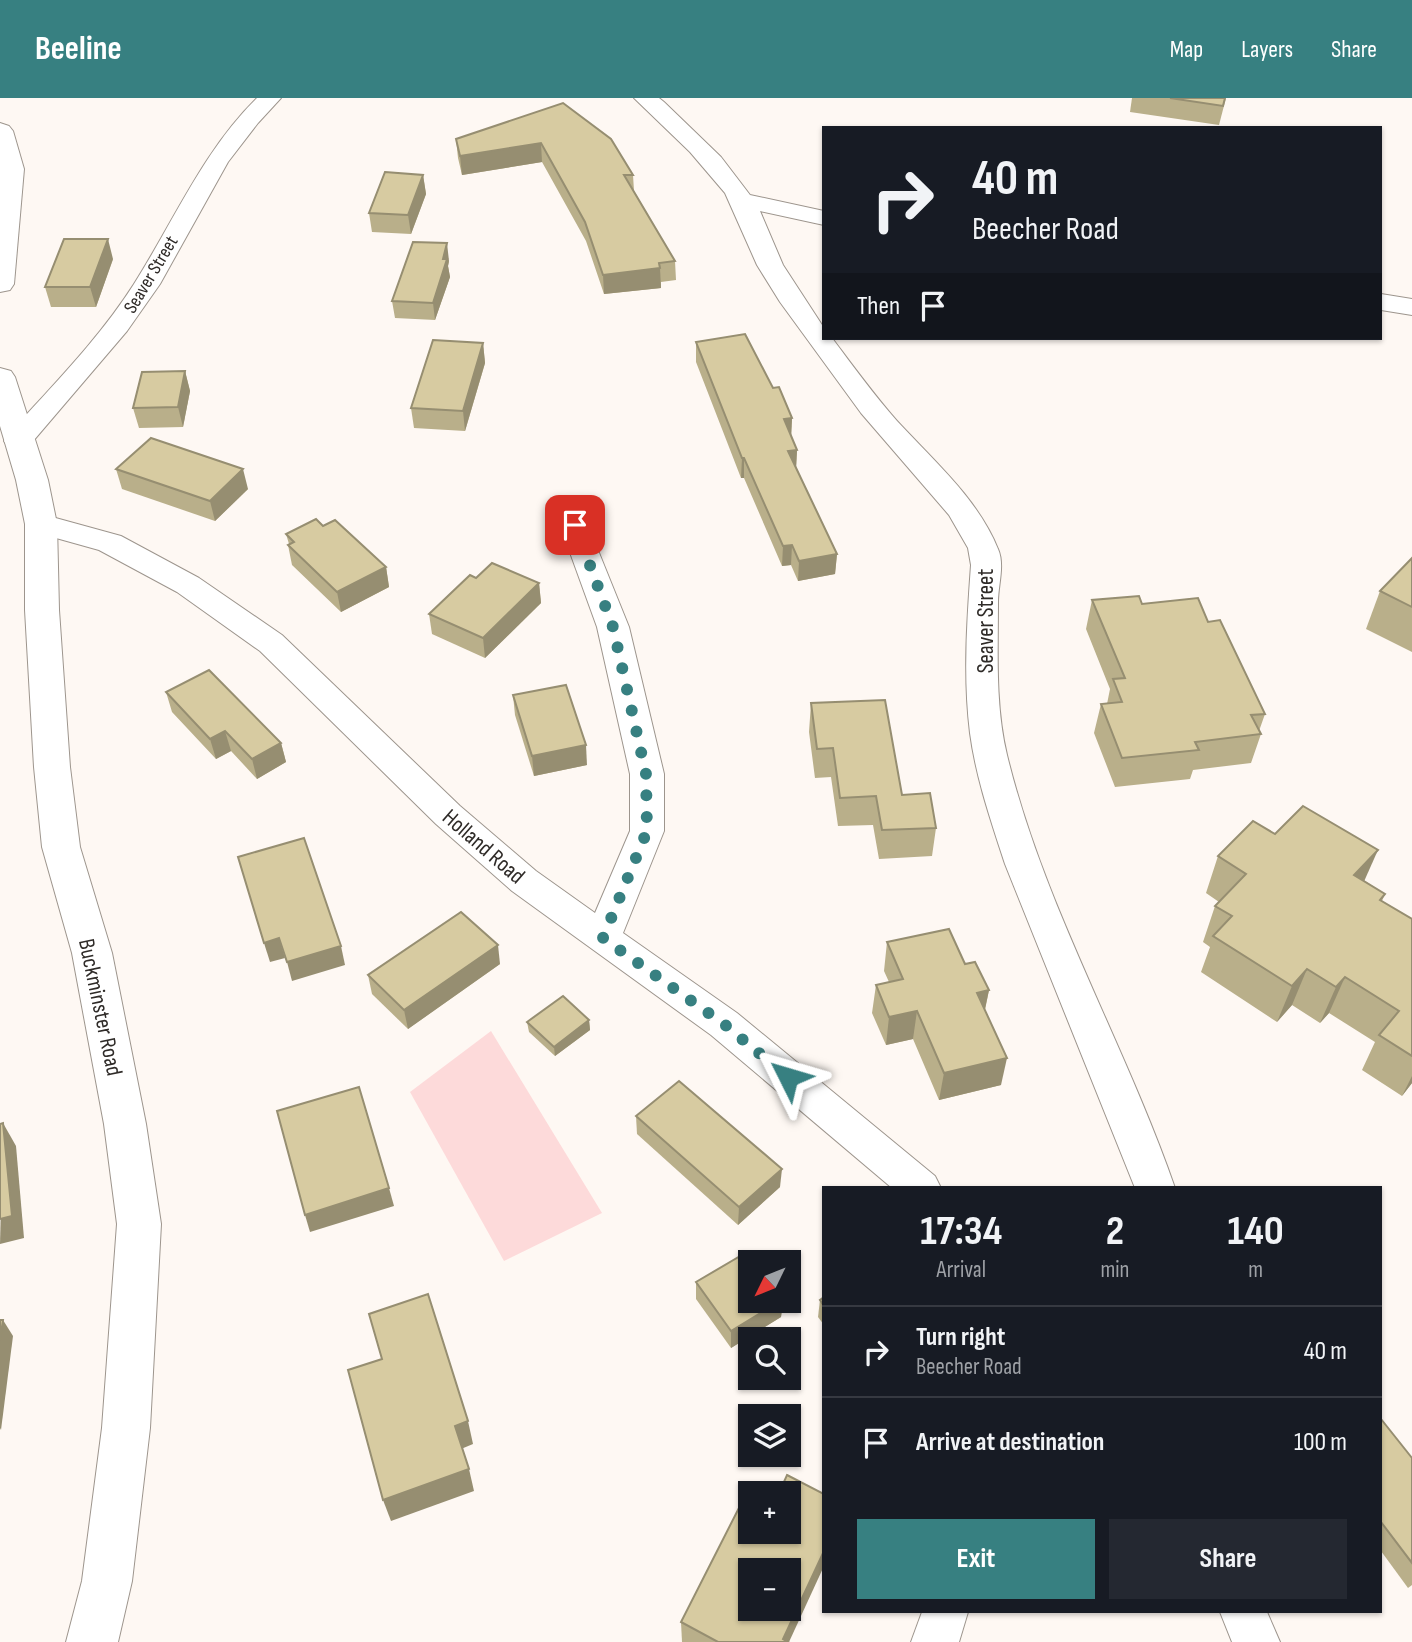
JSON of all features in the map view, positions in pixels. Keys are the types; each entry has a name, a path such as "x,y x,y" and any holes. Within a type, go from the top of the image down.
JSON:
{"street":[{"name":"Seaver Street","path":"18,441 117,329 148,283 197,193 256,110 270,98"},
{"name":"Seaver Street","path":"645,98 714,166 742,200 769,264 811,325 873,410 943,485 985,551 984,674 990,750 1025,873 1130,1117 1154,1186"},
{"path":"0,131 11,169 0,284"},
{"path":"742,200 822,218"},
{"path":"1382,302 1412,307"},
{"name":"Buckminster Road","path":"0,377 32,480 41,524 51,754 61,847 92,953 125,1124 139,1224 125,1427 107,1581 92,1642"},
{"name":"Holland Road","path":"41,524 110,543 188,585 271,643 448,815 524,881 724,1024 919,1186"},
{"path":"575,525 613,627 646,774 647,831 603,938"},
{"path":"935,1642 946,1613"},
{"path":"1243,1613 1256,1642"}],"shaded area":[{"path":"491,1031 602,1213 504,1261 410,1092"}],"building":[{"path":"1170,98 1225,98 1223,106"},
{"path":"563,103 611,139 633,175 624,175 675,261 659,263 660,268 603,275 585,222 541,143 460,156 456,139"},
{"path":"385,172 423,175 408,215 369,213"},
{"path":"64,239 108,239 90,287 45,287"},
{"path":"413,242 447,243 443,259 447,259 433,303 392,301"},
{"path":"745,334 773,388 779,387 792,418 784,419 797,450 788,451 837,554 799,561 792,545 783,546 742,458 696,342"},
{"path":"433,340 483,343 463,411 411,408"},
{"path":"185,371 178,407 133,408 142,372"},
{"path":"151,438 243,469 210,501 116,469"},
{"path":"316,519 323,526 335,520 386,567 337,592 288,545 294,542 286,534"},
{"path":"1412,558 1412,607 1380,591"},
{"path":"492,563 539,583 483,638 429,614 470,575 476,578"},
{"path":"1139,596 1142,604 1198,598 1208,622 1220,620 1265,714 1251,715 1261,734 1195,742 1199,750 1122,758 1101,704 1122,702 1113,679 1125,678 1092,600"},
{"path":"209,670 281,743 252,759 225,731 210,739 166,692"},
{"path":"566,685 586,745 532,756 513,695"},
{"path":"885,700 902,795 930,793 936,828 882,830 876,796 840,798 833,748 817,749 811,703"},
{"path":"1303,806 1378,850 1354,875 1385,894 1380,900 1412,919 1412,1056 1379,1035 1399,1011 1345,977 1336,987 1307,969 1292,986 1213,936 1232,916 1215,906 1246,874 1218,856 1253,821 1275,834"},
{"path":"304,838 341,946 287,962 279,938 264,943 238,857"},
{"path":"461,912 498,945 404,1010 368,975"},
{"path":"949,929 965,964 975,962 989,990 977,993 1007,1058 944,1073 917,1011 889,1017 876,985 903,979 887,942"},
{"path":"563,996 589,1020 554,1047 527,1022"},
{"path":"679,1081 782,1169 739,1207 636,1116"},
{"path":"359,1087 389,1188 305,1215 277,1111"},
{"path":"3,1123 12,1216 0,1219 0,1124"},
{"path":"738,1257 738,1313 761,1313 731,1331 696,1282"},
{"path":"428,1294 468,1421 455,1426 469,1469 383,1500 348,1370 382,1359 369,1314"},
{"path":"1382,1420 1412,1458 1412,1563 1382,1523"},
{"path":"787,1475 799,1481 784,1481"},
{"path":"801,1482 822,1493 822,1555 801,1600 801,1558 738,1558 738,1621 791,1621 783,1639 788,1642 718,1642 681,1622 738,1510 738,1544 801,1544"}],"route":[{"path":"575,525 613,627 646,774 647,831 603,938 724,1024 788,1077"}]}
